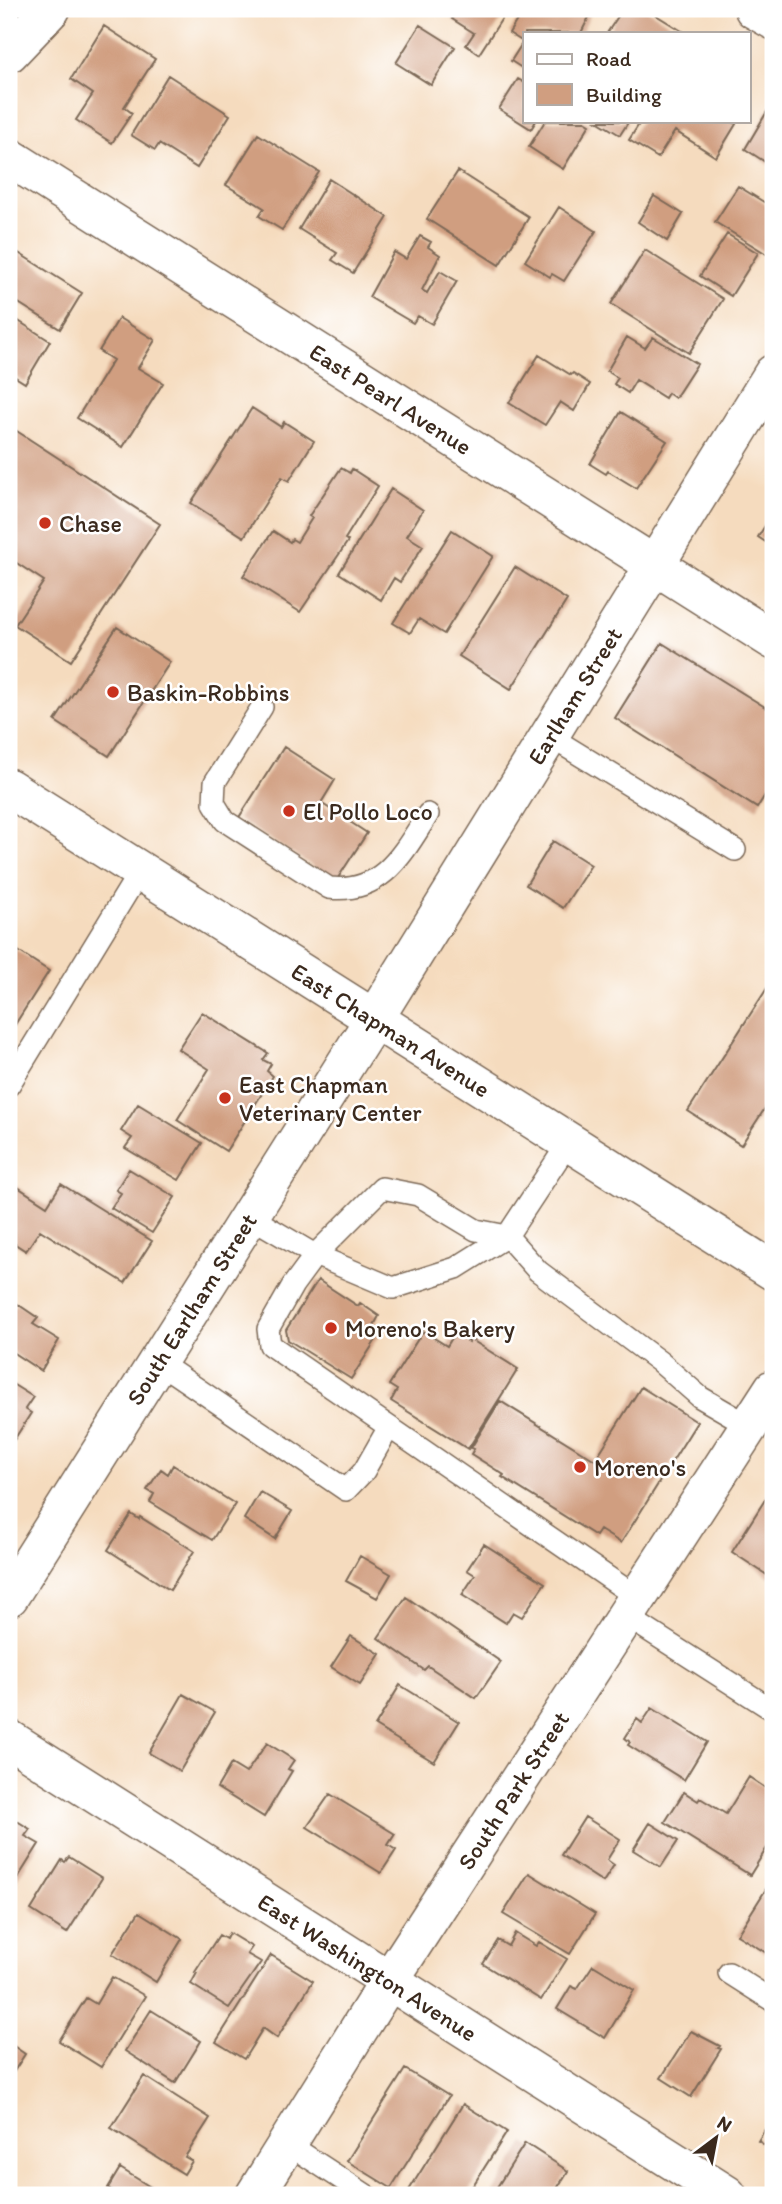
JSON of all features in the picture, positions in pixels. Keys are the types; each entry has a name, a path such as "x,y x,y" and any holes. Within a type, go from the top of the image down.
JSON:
{"street":[{"path":"13,40 51,9"},
{"path":"754,9 773,20"},
{"name":"East Pearl Avenue","path":"9,157 773,640"},
{"name":"Earlham Street","path":"374,1018 773,374"},
{"name":"East Chapman Avenue","path":"9,788 773,1271"},
{"name":"South Earlham Street","path":"9,1597 374,1018"},
{"name":"South Park Street","path":"256,2195 390,1981 773,1389"},
{"name":"East Washington Avenue","path":"9,1739 727,2195"}],"lane":[{"path":"262,707 215,782 214,803 225,821 248,836 329,888 341,889 376,880 391,867 428,814"},
{"path":"549,736 735,850"},
{"path":"9,1085 140,871"},
{"path":"249,1216 315,1255 393,1288 456,1268 507,1236 569,1142"},
{"path":"750,1426 700,1397 660,1362 538,1271 507,1236 477,1230 418,1195 382,1188 315,1255 293,1285 268,1329 270,1345 389,1427 768,1707 773,1706"},
{"path":"158,1362 346,1490 365,1471 389,1427"},
{"path":"729,1973 773,2001"},
{"path":"288,2144 366,2195"}],"building":[{"path":"459,9 508,9 479,54 466,45 474,33 452,19"},
{"path":"524,9 593,9 582,32 523,32 523,42 509,33"},
{"path":"623,9 646,9 683,32 608,32"},
{"path":"420,25 455,47 431,85 396,63"},
{"path":"104,26 155,59 124,107 132,113 112,143 76,120 93,94 71,79"},
{"path":"523,42 523,69 511,61"},
{"path":"168,75 230,115 197,168 159,144 155,150 131,135"},
{"path":"518,79 523,82 523,122 535,122 531,129 499,109"},
{"path":"768,110 773,113 773,167 745,149"},
{"path":"544,122 590,124 563,169 529,147"},
{"path":"599,122 628,122 620,135"},
{"path":"640,122 736,124 716,157 675,131 658,158 629,140"},
{"path":"258,134 319,172 282,230 259,216 264,208 226,185"},
{"path":"458,171 529,217 499,265 427,219"},
{"path":"329,179 388,217 353,273 332,260 337,253 299,229"},
{"path":"738,186 767,204 771,198 773,200 773,258 715,222"},
{"path":"654,196 683,214 667,241 638,222"},
{"path":"559,207 596,231 564,281 552,274 550,277 525,261"},
{"path":"727,234 758,253 731,296 700,276"},
{"path":"420,236 431,242 428,247 440,255 422,290 427,293 440,271 457,281 432,324 418,316 413,323 369,297 394,252 406,259"},
{"path":"9,247 82,293 60,329 9,297"},
{"path":"645,250 723,299 689,353 611,304"},
{"path":"9,315 50,341 25,383 9,373"},
{"path":"119,318 155,340 138,368 163,383 123,447 77,418 113,360 99,351"},
{"path":"627,337 645,348 653,337 697,364 675,398 668,393 665,398 636,380 628,393 614,384 618,378 607,371"},
{"path":"539,355 590,384 574,411 560,402 545,425 509,403"},
{"path":"252,408 281,427 284,422 314,441 289,481 282,477 244,537 191,503"},
{"path":"621,412 667,441 636,488 608,471 606,474 590,464"},
{"path":"9,426 160,524 71,661 15,625 44,581 9,558"},
{"path":"341,468 350,473 352,469 378,486 345,539 348,541 300,612 243,576 273,531 290,542 292,539 297,542 312,518 309,516"},
{"path":"391,489 423,510 407,536 423,546 400,582 394,578 381,600 339,573"},
{"path":"773,513 773,547 758,537"},
{"path":"452,530 493,556 444,634 419,619 410,633 393,623"},
{"path":"515,567 567,600 511,689 459,656"},
{"name":"Baskin-Robbins","path":"117,627 170,662 109,756 55,721"},
{"path":"662,643 773,712 773,782 757,808 615,718"},
{"name":"El Pollo Loco","path":"284,747 335,780 321,803 367,833 336,881 238,819"},
{"path":"553,841 591,865 563,908 526,885"},
{"path":"9,945 49,971 9,1034"},
{"path":"773,979 773,1096 741,1145 688,1111"},
{"name":"East Chapman Veterinary Center","path":"202,1012 268,1053 263,1060 271,1064 267,1071 273,1076 226,1151 177,1120 209,1069 178,1049"},
{"path":"138,1104 202,1143 179,1180 125,1148 132,1138 121,1131"},
{"path":"129,1169 175,1197 152,1233 111,1208 121,1193 116,1190"},
{"path":"61,1184 152,1241 125,1283 40,1230 26,1251 9,1240 9,1197 16,1186 47,1206"},
{"name":"Moreno's Bakery","path":"318,1280 379,1316 373,1327 381,1332 351,1379 288,1340 286,1330"},
{"path":"16,1303 38,1318 33,1324 59,1340 41,1371 9,1350 9,1315"},
{"path":"423,1331 447,1346 455,1333 469,1342 470,1339 518,1369 468,1449 391,1401 397,1390 389,1385"},
{"path":"9,1382 33,1397 25,1409 31,1413 14,1440 9,1437"},
{"name":"Moreno's","path":"641,1387 697,1422 621,1543 600,1530 596,1536 502,1477 504,1475 471,1454 474,1449 471,1448 500,1401 595,1460"},
{"path":"173,1465 235,1504 212,1540 150,1502 154,1494 147,1490 161,1469 168,1474"},
{"path":"773,1487 773,1579 732,1552"},
{"path":"260,1492 292,1511 275,1539 244,1519"},
{"path":"131,1514 194,1551 170,1590 108,1550"},
{"path":"484,1544 545,1583 522,1617 513,1612 506,1623 462,1595 475,1575 467,1570"},
{"path":"360,1556 391,1574 377,1598 346,1581"},
{"path":"406,1597 501,1662 476,1698 428,1666 424,1670 378,1638"},
{"path":"351,1636 380,1654 360,1685 331,1667"},
{"path":"400,1685 459,1722 434,1762 375,1726"},
{"path":"183,1694 215,1712 180,1771 149,1753"},
{"path":"652,1708 707,1742 684,1780 628,1745 630,1742 625,1738 637,1719 642,1723"},
{"path":"267,1743 294,1760 288,1769 292,1771 264,1817 217,1788 231,1764 246,1773"},
{"path":"749,1777 773,1793 773,1838 750,1875 665,1822 684,1792 698,1801 700,1798 726,1814"},
{"path":"330,1794 395,1834 388,1845 396,1850 381,1873 307,1827"},
{"path":"9,1816 30,1829 25,1836 39,1844 9,1892"},
{"path":"585,1817 620,1839 607,1860 614,1865 603,1882 561,1855"},
{"path":"650,1823 678,1841 661,1867 633,1850"},
{"path":"69,1857 102,1878 67,1933 31,1910 62,1860 65,1862"},
{"path":"529,1873 595,1914 570,1954 503,1914"},
{"path":"773,1878 773,1957 737,1935"},
{"path":"139,1912 182,1939 156,1982 112,1954"},
{"path":"229,1933 252,1947 247,1954 261,1962 229,2008 191,1984 197,1973 195,1972 219,1935 226,1939"},
{"path":"515,1933 536,1946 539,1942 567,1959 541,2000 483,1964 498,1940 508,1946"},
{"path":"271,1955 313,1981 277,2038 263,2028 244,2059 216,2042"},
{"path":"593,1965 634,1990 605,2038 557,2009 571,1986 577,1989"},
{"path":"112,1977 145,1996 101,2067 59,2041 86,1998 96,2004"},
{"path":"151,2010 201,2041 175,2083 125,2051"},
{"path":"691,2031 721,2049 691,2097 661,2078"},
{"path":"9,2043 25,2054 9,2079"},
{"path":"405,2069 449,2096 391,2188 347,2161"},
{"path":"144,2076 210,2118 185,2157 192,2161 184,2174 111,2128"},
{"path":"463,2104 507,2132 467,2195 406,2195"},
{"path":"773,2116 773,2150 758,2141"},
{"path":"525,2143 568,2171 553,2195 492,2195"},
{"path":"120,2168 163,2195 115,2195 116,2193 108,2188"}],"place":[{"name":"Chase","path":"45,523"},
{"name":"Baskin-Robbins","path":"113,692"},
{"name":"El Pollo Loco","path":"289,811"},
{"name":"East Chapman Veterinary Center","path":"225,1098"},
{"name":"Moreno's Bakery","path":"331,1328"},
{"name":"Moreno's","path":"580,1467"}]}
